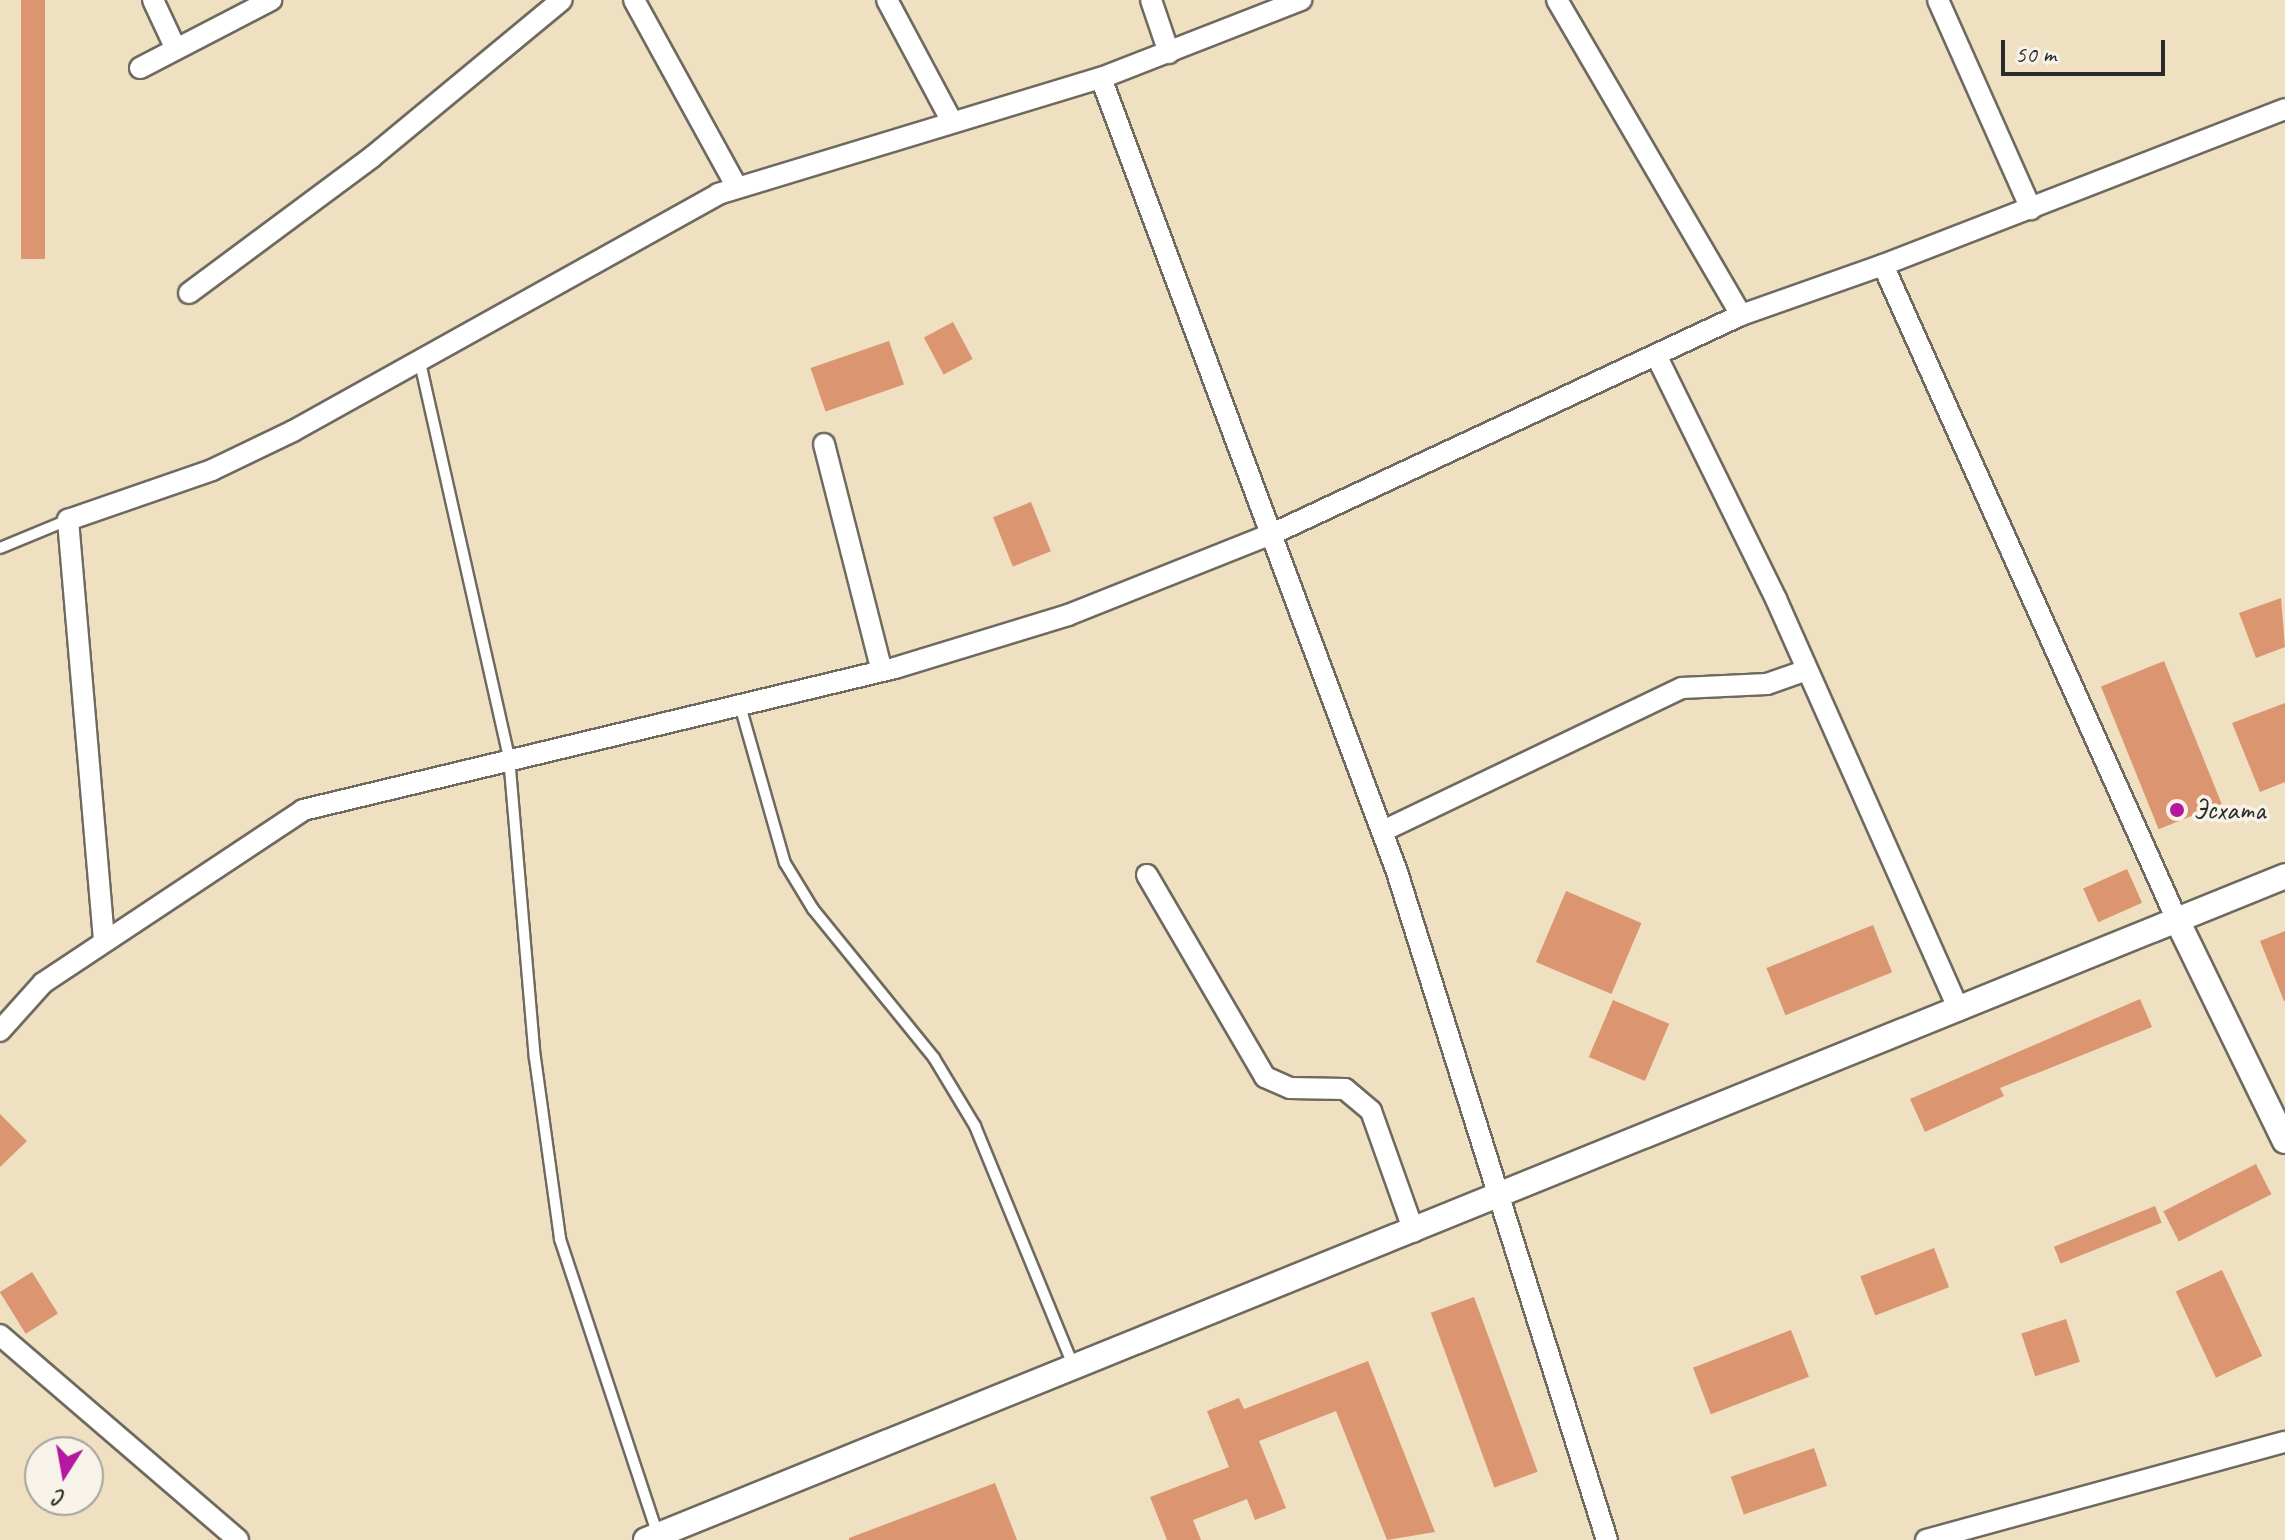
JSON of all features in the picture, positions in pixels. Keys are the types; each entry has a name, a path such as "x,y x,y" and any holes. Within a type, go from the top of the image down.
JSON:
{"street":[{"path":"153,0 176,49"},
{"path":"140,68 271,0"},
{"path":"189,293 372,157 562,0"},
{"path":"634,0 737,187"},
{"path":"887,0 951,120"},
{"path":"1151,0 1169,53"},
{"path":"104,940 68,520 212,470 737,187 951,120 1101,78 1301,0"},
{"path":"1557,0 1741,315"},
{"path":"1938,0 2031,209"},
{"path":"1101,78 1383,831 1502,1197 1524,1289 1607,1540"},
{"path":"0,1031 43,983 303,810 738,701 882,671 1068,615 1272,534 1741,315 2031,209 2285,109"},
{"path":"1883,265 2176,918 2285,1141"},
{"path":"1656,355 1807,670 1959,1010"},
{"path":"824,444 882,671"},
{"path":"1383,831 1682,688 1767,684 1807,670"},
{"path":"1147,875 1265,1077 1290,1088 1345,1089 1371,1111 1414,1232"},
{"path":"652,1538 1502,1197 2176,918 2285,876"},
{"path":"0,1335 238,1540"},
{"path":"1926,1540 2285,1442"}],"lane":[{"path":"419,358 509,757 535,1058 560,1239 652,1538"},
{"path":"0,548 68,520"},
{"path":"738,701 785,863 813,909 934,1058 975,1126 1074,1367"}],"building":[{"path":"21,0 45,0 45,259 21,259"},
{"path":"953,322 973,359 944,375 924,337"},
{"path":"889,341 904,384 825,412 811,368"},
{"path":"1031,502 1051,551 1013,566 993,517"},
{"path":"2281,598 2285,647 2256,658 2239,613"},
{"path":"2164,661 2222,804 2159,829 2101,686"},
{"path":"2285,703 2285,782 2260,792 2232,723"},
{"path":"2127,869 2142,903 2098,922 2083,889"},
{"path":"1566,891 1641,923 1611,994 1536,962"},
{"path":"1873,925 1892,972 1785,1015 1766,968"},
{"path":"2285,931 2285,1001 2284,1001 2260,941"},
{"path":"2140,999 2152,1027 2000,1088 2004,1096 1925,1132 1910,1099"},
{"path":"1613,1000 1669,1024 1645,1081 1589,1057"},
{"path":"0,1114 27,1141 0,1167"},
{"path":"2256,1164 2271,1194 2179,1242 2163,1211"},
{"path":"2155,1206 2162,1223 2061,1264 2054,1247"},
{"path":"1934,1248 1949,1287 1875,1316 1860,1276"},
{"path":"2222,1270 2262,1356 2216,1378 2176,1292"},
{"path":"32,1272 58,1314 26,1334 0,1292"},
{"path":"1474,1297 1538,1472 1494,1488 1431,1313"},
{"path":"2066,1319 2080,1362 2035,1376 2021,1334"},
{"path":"1791,1330 1809,1377 1711,1414 1693,1368"},
{"path":"1368,1361 1435,1532 1387,1540 1336,1411 1259,1441 1286,1508 1255,1520 1247,1499 1193,1520 1201,1540 1167,1540 1150,1497 1229,1467 1207,1411 1239,1398 1244,1409"},
{"path":"1814,1448 1827,1486 1744,1514 1731,1477"},
{"path":"995,1483 1017,1540 849,1540 849,1538"}],"place":[{"name":"Эсхата","path":"2177,810"}]}
